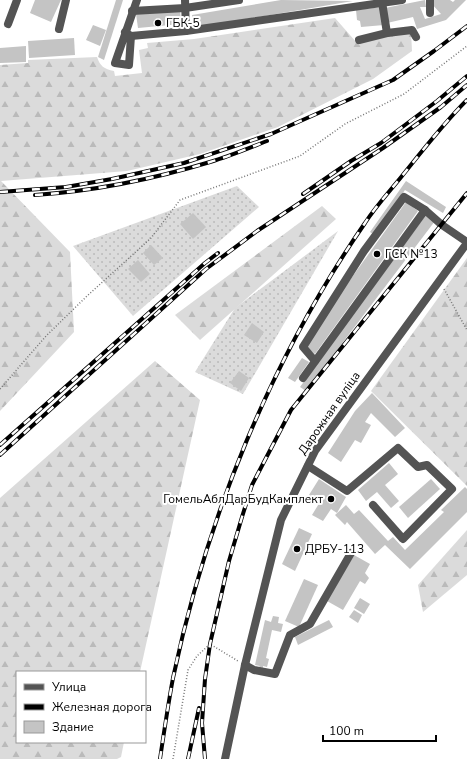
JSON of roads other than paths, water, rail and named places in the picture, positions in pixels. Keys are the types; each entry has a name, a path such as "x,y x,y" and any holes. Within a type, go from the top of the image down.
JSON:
{"street":[{"path":"8,24 17,0"},
{"path":"59,29 66,0"},
{"path":"137,0 132,11 128,34 186,31 402,0"},
{"path":"132,11 185,4 239,0"},
{"path":"430,0 430,13"},
{"path":"382,2 387,33"},
{"path":"185,4 186,31"},
{"path":"359,40 387,33 412,30 416,38"},
{"path":"315,361 303,347 364,251 404,197 425,210 442,225 467,243"},
{"path":"303,378 425,210"},
{"name":"Дарожная вуліца","path":"225,759 245,665 281,520 320,445 467,243"},
{"path":"308,466 347,492 398,448 418,467 427,464 452,490 403,540 373,505"},
{"path":"245,665 254,670 275,674 290,635 310,624 351,553"}],"railway":[{"path":"0,192 66,187 112,179 184,163 271,134 393,80 467,26"},
{"path":"303,194 351,161 381,143 437,101 467,76"},
{"path":"0,455 206,269 257,231 383,148 441,107 467,85"},
{"path":"160,759 173,678 187,618 204,558 246,441 272,384 300,329 331,275 369,217 434,137 467,100"},
{"path":"35,195 79,191 146,179 210,162 267,141"},
{"path":"205,759 202,723 205,679 210,644 229,561 252,485 291,410 467,193"},
{"path":"0,445 218,253"},
{"path":"188,759 199,708"}],"place":[{"name":"ГБК-5","path":"158,23"},
{"name":"ГСК №13","path":"377,254"},
{"name":"ГомельАблДарБудКамплект","path":"331,499"},
{"name":"ДРБУ-113","path":"297,549"}]}
